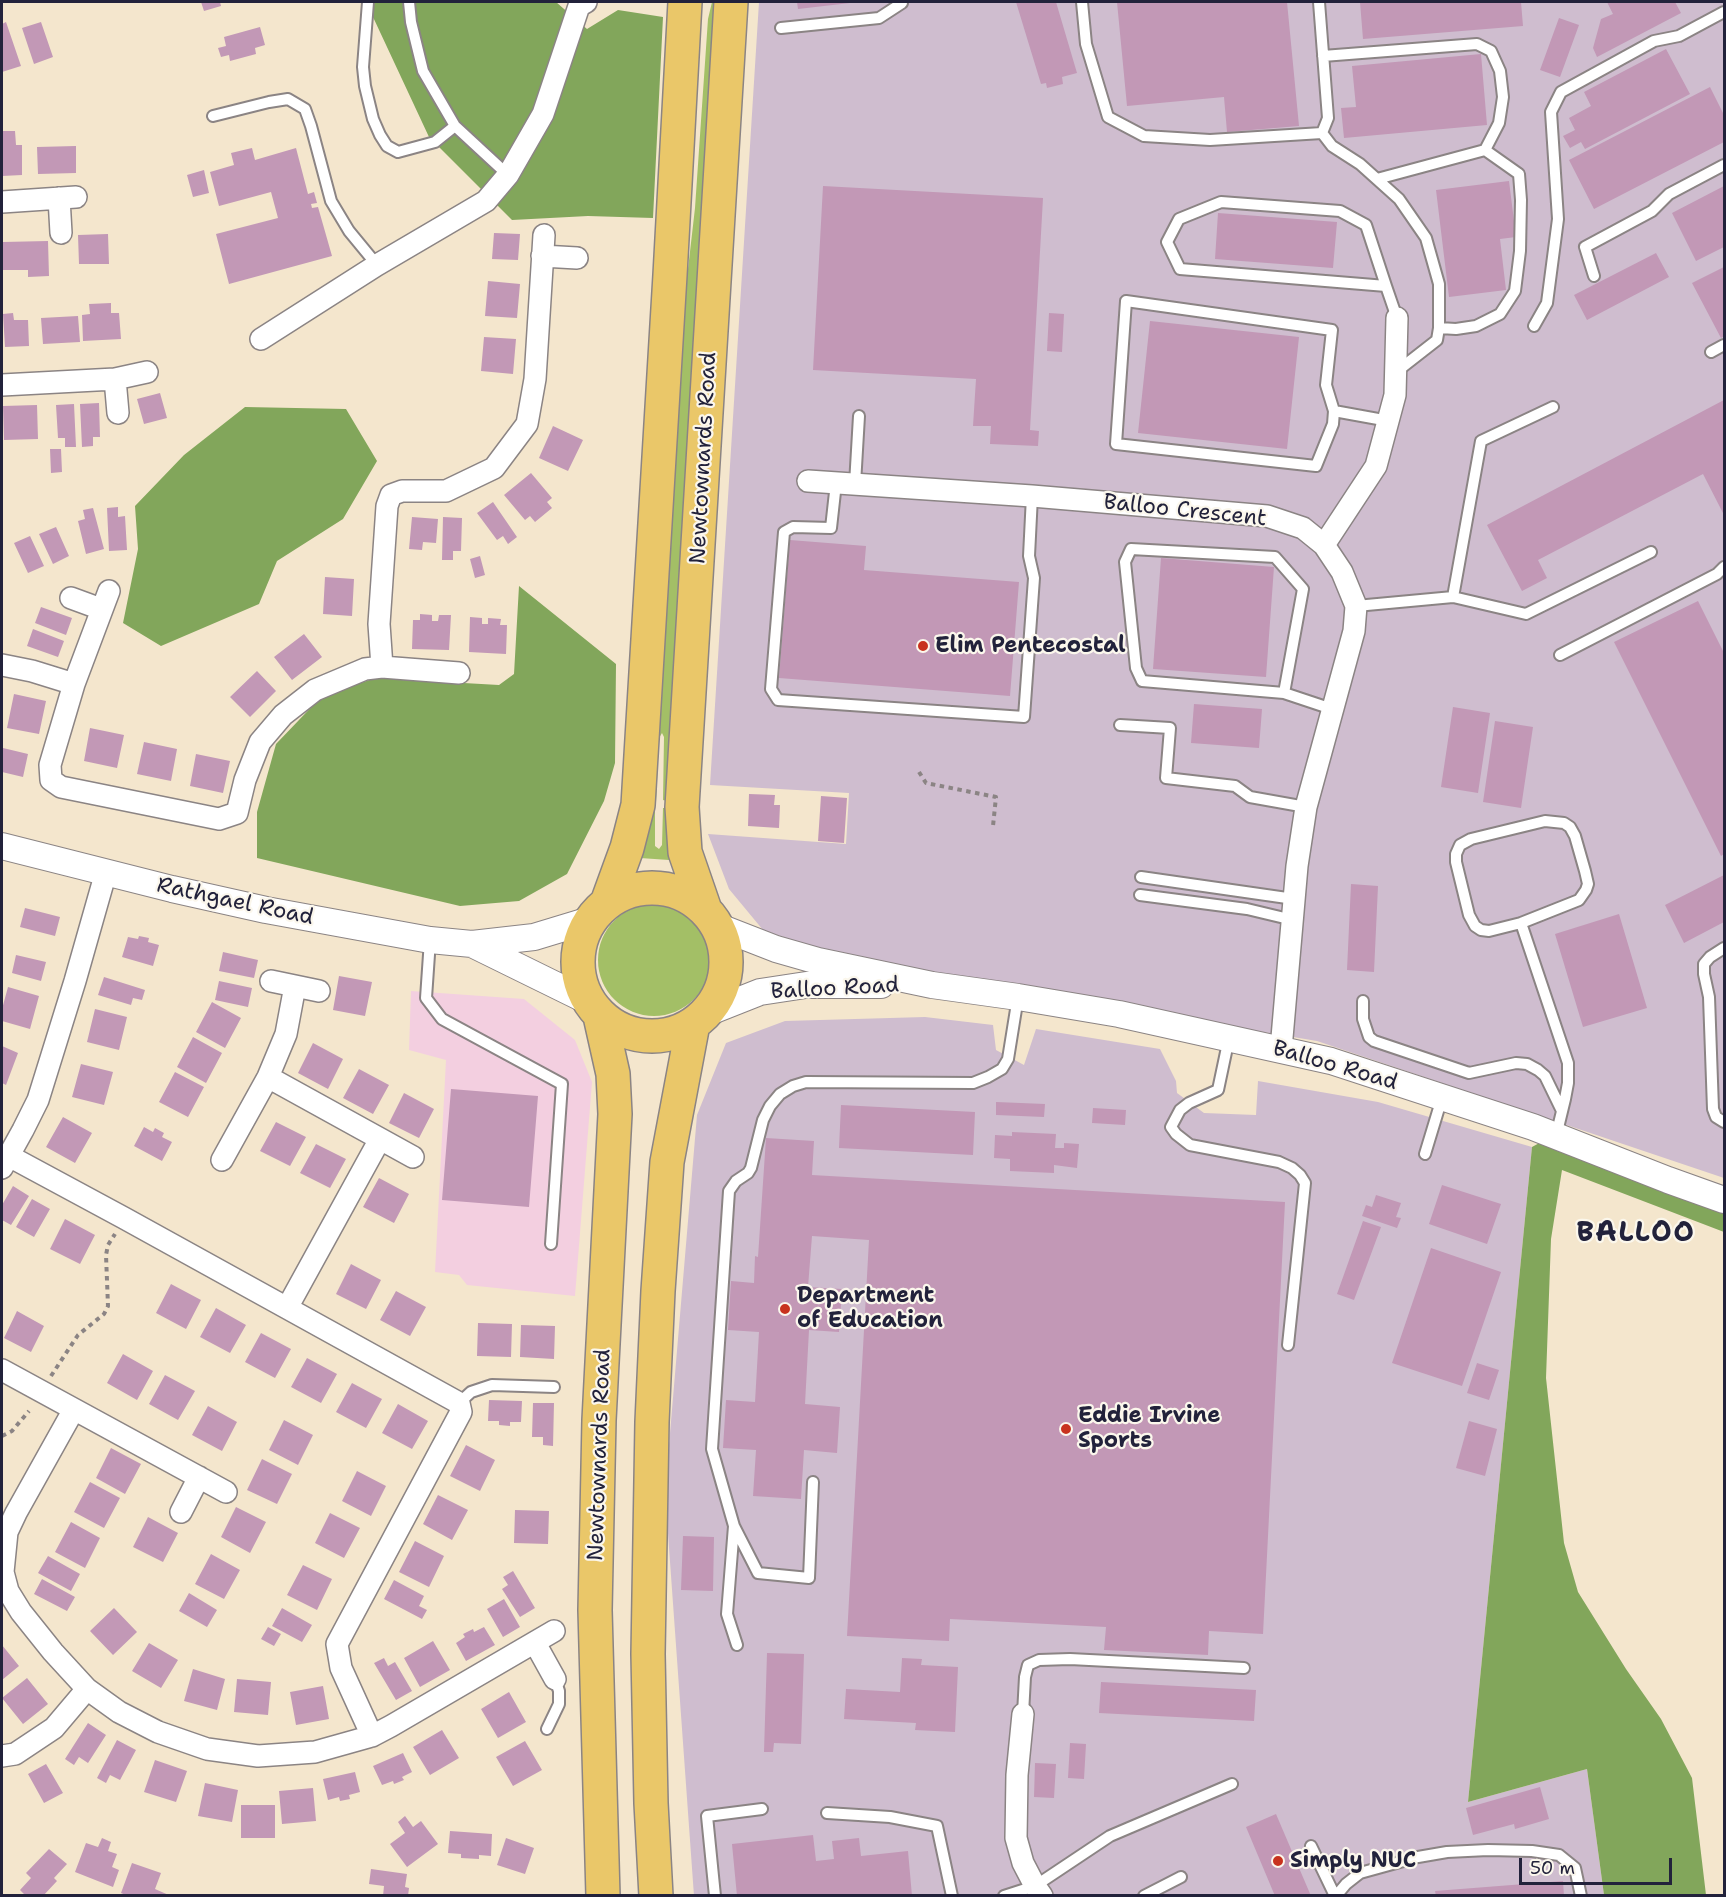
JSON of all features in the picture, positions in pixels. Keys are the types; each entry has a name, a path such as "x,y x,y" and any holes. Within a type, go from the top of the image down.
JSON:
{"highway":[{"name":"Newtownards Road","path":"598,911 627,848 638,805 685,2"},
{"path":"670,275 692,185 705,2"},
{"name":"Newtownards Road","path":"711,918 685,852 682,807 731,2"},
{"path":"647,888 668,889 688,897 711,918 724,944 726,963 724,982 717,999 700,1019 670,1035 645,1037 621,1030 594,1009 580,984 577,965 580,941 598,911 626,892 647,888"},
{"name":"Newtownards Road","path":"594,1009 614,1074 615,1114 599,1420 595,1598 603,1896"},
{"path":"656,1896 651,1803 648,1654 652,1410 668,1162 700,1019"}],"street":[{"path":"261,339 486,201 508,175 543,114 580,3"},
{"path":"2,202 68,198 61,233"},
{"path":"382,667 379,624 387,506 391,495 402,491 446,490 494,468 527,424 535,379 544,235"},
{"path":"542,256 577,258"},
{"path":"1324,545 1376,466 1395,395 1397,318"},
{"path":"2,385 115,379 147,372"},
{"path":"115,379 118,413"},
{"name":"Balloo Crescent","path":"808,481 1032,496 1267,516 1303,528 1324,545 1342,572 1356,606 1354,631 1306,807 1281,1049"},
{"path":"71,598 105,600 74,684 50,765 51,780 61,787 219,819 237,813 245,780 260,742 283,715 315,690 365,669 382,667 459,673"},
{"path":"2,665 32,671 74,684"},
{"name":"Rathgael Road","path":"2,846 266,910 430,940 472,944 534,937 598,911"},
{"path":"106,872 38,1100 5,1162 124,1218 459,1403 461,1412 337,1644 341,1668 372,1736"},
{"name":"Balloo Road","path":"711,918 776,949 818,961 932,985 1119,1014 1331,1062 1556,1136 1725,1200"},
{"name":"Rathgael Road","path":"472,944 594,1009"},
{"path":"271,981 319,991"},
{"name":"Balloo Road","path":"700,1019 760,992 806,986 932,985"},
{"path":"222,1160 268,1077 286,1034 295,986"},
{"path":"268,1077 413,1156"},
{"path":"287,1308 380,1138"},
{"path":"2,1371 226,1492"},
{"path":"73,1411 7,1532 3,1572 8,1591 21,1612 53,1652 87,1689 119,1712 158,1732 207,1749 258,1756 315,1752 372,1736 554,1631"},
{"path":"181,1512 199,1477"},
{"path":"535,1643 555,1678"},
{"path":"2,1756 15,1754 54,1728 87,1689"},
{"path":"1023,1714 1017,1775 1017,1838 1023,1863 1039,1891"}],"lane":[{"path":"368,2 363,67 365,86 373,119 387,146 398,152 435,142 455,126"},
{"path":"409,2 411,22 423,71 455,126 508,175"},
{"path":"781,28 879,18 902,2"},
{"path":"1082,2 1086,44 1108,117 1144,136 1210,140 1322,133"},
{"path":"1319,2 1328,117 1322,133"},
{"path":"1534,326 1547,303 1558,219 1551,112 1561,92 1654,41 1679,36 1725,12"},
{"path":"1323,56 1477,44 1491,51 1500,71 1503,97 1499,123 1485,150 1377,179"},
{"path":"213,117 288,99 305,109 314,134 331,201 349,231 377,266"},
{"path":"1322,133 1332,146 1360,164 1399,199 1426,238 1439,284 1437,340 1395,372"},
{"path":"1439,328 1456,329 1476,326 1500,314 1515,291 1520,251 1519,174 1485,150"},
{"path":"1594,276 1585,247 1652,210 1669,194 1725,165"},
{"path":"1386,285 1180,268 1167,242 1179,219 1221,202 1340,211 1366,225 1386,285 1397,318"},
{"path":"1126,302 1332,330 1326,385 1334,411 1333,424 1316,466 1116,444 1126,302"},
{"path":"1711,352 1725,345"},
{"path":"1453,597 1481,441 1553,407"},
{"path":"1334,411 1389,421"},
{"path":"859,416 845,484 831,528 794,527 784,532 771,689 778,700 1024,717 1034,578 1029,556 1032,496"},
{"path":"1284,693 1303,589 1275,557 1131,549 1125,562 1136,668 1142,681 1284,693 1332,709"},
{"path":"1356,606 1453,597 1526,614 1651,552"},
{"path":"1560,655 1717,574 1725,567"},
{"path":"1120,725 1170,729 1166,778 1235,786 1250,797 1306,807"},
{"path":"1545,821 1564,822 1575,836 1588,884 1586,890 1579,900 1521,923 1489,931 1475,926 1469,915 1456,854 1460,845 1472,840 1545,821"},
{"path":"1140,877 1294,910"},
{"path":"1140,895 1247,909 1294,910"},
{"path":"1521,923 1568,1063 1568,1083 1556,1136"},
{"path":"430,940 426,998 442,1019 561,1084 551,1244"},
{"path":"1725,948 1710,957 1704,964 1709,997 1713,1109 1716,1117 1725,1122"},
{"path":"813,1482 809,1578 758,1573 734,1526 712,1449 727,1198 732,1185 751,1168 763,1120 770,1106 780,1094 793,1086 806,1082 973,1083 1002,1069 1008,1059 1018,997"},
{"path":"1363,1001 1363,1019 1369,1037 1374,1041 1468,1073 1516,1063 1527,1064 1545,1076 1562,1111"},
{"path":"1229,1038 1218,1090 1189,1103 1180,1110 1172,1127 1176,1134 1190,1145 1279,1162 1292,1168 1305,1183 1288,1345"},
{"path":"1425,1154 1442,1097"},
{"path":"459,1403 471,1392 492,1385 554,1387"},
{"path":"734,1526 727,1614 736,1645"},
{"path":"1023,1714 1024,1677 1028,1665 1039,1660 1070,1659 1244,1668"},
{"path":"547,1729 559,1704 559,1691 555,1678"},
{"path":"1004,1896 1039,1891 1110,1836 1232,1784"},
{"path":"715,1896 707,1816 762,1809"},
{"path":"827,1813 891,1817 937,1826 952,1896"},
{"path":"1311,1846 1336,1896 1360,1873 1428,1855 1488,1850 1532,1851 1559,1855 1575,1868 1581,1896"},
{"path":"1144,1896 1181,1877"}],"path":[{"path":"919,772 926,783 996,797 993,826"},
{"path":"41,1392 78,1335 104,1314 108,1306 106,1255 108,1245 124,1218"},
{"path":"2,1436 12,1431 28,1411"}],"shaded area":[{"path":"759,2 1724,2 1724,1178 1317,1041 964,982 838,956 763,930 729,889 708,834 846,844 849,793 710,785"},
{"path":"411,991 524,999 575,1040 592,1082 575,1296 467,1285 459,1275 435,1272 446,1060 409,1050"},
{"path":"925,1017 993,1025 996,1050 1024,1065 1036,1029 1160,1049 1176,1081 1177,1093 1204,1113 1256,1115 1258,1081 1378,1102 1532,1147 1468,1802 1587,1769 1604,1895 694,1896 665,1492 697,1115 726,1043 785,1021"}],"green space":[{"path":"366,2 556,2 587,29 618,10 663,17 653,218 588,216 512,220 429,137"},
{"path":"712,2 716,2 670,802 663,800 664,737 662,733 659,738 656,802 651,802 684,304 695,208 708,19"},
{"path":"245,407 346,409 377,461 343,519 277,561 259,604 161,646 123,623 138,549 135,506 184,455"},
{"path":"519,586 616,664 615,763 604,801 567,874 519,901 460,906 257,858 257,812 276,744 321,697 375,678 499,685 514,674"},
{"path":"650,807 655,808 655,846 659,849 662,845 663,808 670,808 669,860 640,858 646,840"},
{"path":"654,904 675,908 693,921 706,939 710,960 706,981 693,999 675,1012 654,1016 633,1012 615,999 602,981 598,960 602,939 615,921 633,908"},
{"path":"1543,1141 1724,1208 1724,1232 1562,1170 1551,1239 1546,1378 1564,1543 1578,1592 1626,1669 1661,1719 1692,1778 1706,1895 1604,1895 1587,1769 1468,1802 1532,1147"}],"building":[{"path":"201,2 220,2 221,6 204,11"},
{"path":"797,2 850,2 850,3 798,9"},
{"path":"1016,2 1056,2 1077,73 1062,77 1063,84 1047,88 1046,83 1041,84"},
{"path":"1117,2 1287,2 1299,126 1227,132 1224,97 1127,106"},
{"path":"1360,2 1521,2 1523,26 1363,39"},
{"path":"1607,2 1675,2 1681,13 1597,57 1593,48 1601,19 1613,14"},
{"path":"1559,18 1579,25 1560,77 1540,70"},
{"path":"6,22 21,66 2,72 2,24"},
{"path":"41,22 53,57 34,64 22,28"},
{"path":"260,27 265,45 255,48 256,54 230,61 229,55 221,57 218,48 226,46 224,37"},
{"path":"1666,49 1690,94 1585,149 1581,142 1570,148 1563,136 1575,130 1569,118 1591,106 1584,92"},
{"path":"1481,54 1487,125 1344,138 1341,108 1356,107 1352,66"},
{"path":"1710,87 1724,115 1724,142 1594,209 1569,160"},
{"path":"2,131 15,131 16,145 22,145 22,175 2,176"},
{"path":"76,146 76,173 38,174 37,147"},
{"path":"252,148 255,160 296,148 308,194 314,192 317,203 311,204 312,208 318,207 332,256 229,284 216,234 278,218 271,192 219,206 210,172 234,165 231,153"},
{"path":"204,170 209,193 193,197 187,175"},
{"path":"1509,181 1516,237 1500,239 1506,290 1449,297 1436,190"},
{"path":"823,186 1043,198 1030,430 1039,431 1038,446 990,444 991,426 973,426 976,379 813,370"},
{"path":"1724,186 1724,247 1696,261 1672,213"},
{"path":"1218,213 1337,222 1333,268 1215,259"},
{"path":"494,233 520,234 518,260 492,259"},
{"path":"108,234 109,264 79,264 78,235"},
{"path":"48,241 49,276 28,277 28,270 3,270 3,242"},
{"path":"1656,253 1669,277 1587,320 1574,295"},
{"path":"1724,267 1724,336 1721,338 1692,283"},
{"path":"488,281 520,284 517,318 485,316"},
{"path":"111,303 111,313 119,313 121,339 83,341 82,315 90,314 89,304"},
{"path":"13,313 14,320 28,320 29,346 5,347 3,314"},
{"path":"1049,313 1064,314 1062,352 1047,351"},
{"path":"78,316 80,342 43,344 41,318"},
{"path":"1150,321 1299,337 1287,449 1138,433"},
{"path":"484,337 516,339 513,374 481,371"},
{"path":"160,393 167,418 144,424 137,399"},
{"path":"1724,400 1724,515 1703,474 1538,560 1547,578 1522,591 1487,525"},
{"path":"99,403 100,437 93,437 93,446 82,447 80,404"},
{"path":"74,404 76,447 65,447 65,438 58,438 56,405"},
{"path":"37,405 38,439 4,440 3,406"},
{"path":"553,426 583,440 568,471 539,458"},
{"path":"50,449 61,449 62,472 51,473"},
{"path":"531,473 552,498 547,502 552,508 535,522 530,516 525,520 504,495"},
{"path":"493,502 517,537 508,544 503,536 497,540 477,513"},
{"path":"118,507 118,517 125,516 127,550 109,551 107,508"},
{"path":"93,508 104,549 86,554 78,521 85,519 83,510"},
{"path":"412,517 438,519 436,543 423,542 422,550 409,549"},
{"path":"443,517 462,518 461,551 453,551 453,560 442,560"},
{"path":"56,527 69,556 53,564 39,534"},
{"path":"30,536 44,566 28,573 14,543"},
{"path":"790,540 866,546 864,570 1019,582 1010,696 779,678"},
{"path":"480,556 485,575 475,578 470,559"},
{"path":"1161,558 1274,567 1266,677 1153,669"},
{"path":"325,577 354,579 352,616 323,614"},
{"path":"1698,601 1724,653 1724,854 1721,856 1614,642"},
{"path":"41,607 72,618 66,635 35,623"},
{"path":"420,614 432,615 432,621 438,621 439,615 451,615 449,650 412,649 413,620 420,620"},
{"path":"470,617 482,618 482,624 488,624 488,618 501,619 500,625 507,625 506,654 469,652"},
{"path":"33,629 64,641 58,657 27,646"},
{"path":"304,634 322,657 292,680 274,657"},
{"path":"257,671 276,691 250,717 230,697"},
{"path":"14,694 46,701 39,734 7,728"},
{"path":"1194,704 1262,709 1259,748 1191,743"},
{"path":"1453,707 1490,713 1478,793 1441,787"},
{"path":"1495,721 1533,727 1521,808 1483,802"},
{"path":"90,728 124,735 117,768 84,761"},
{"path":"144,742 177,749 171,781 137,774"},
{"path":"3,748 28,754 23,777 2,772"},
{"path":"196,754 230,761 223,793 190,786"},
{"path":"749,794 775,795 774,805 780,805 779,828 748,826"},
{"path":"821,796 847,798 844,843 818,841"},
{"path":"1724,875 1724,922 1684,943 1665,905"},
{"path":"1351,884 1378,886 1374,972 1347,970"},
{"path":"25,908 60,917 55,936 20,927"},
{"path":"1619,914 1647,1008 1583,1027 1555,934"},
{"path":"139,936 149,938 148,942 159,945 153,966 122,957 128,937 138,939"},
{"path":"223,952 258,960 254,978 219,971"},
{"path":"16,955 46,962 41,981 12,973"},
{"path":"339,976 372,982 365,1016 333,1010"},
{"path":"104,977 145,990 142,1000 133,998 131,1005 98,995"},
{"path":"219,981 252,988 248,1007 215,1000"},
{"path":"8,987 39,996 30,1029 2,1021 2,1009"},
{"path":"212,1002 241,1018 225,1048 196,1032"},
{"path":"95,1009 127,1017 119,1050 87,1042"},
{"path":"193,1037 222,1053 206,1083 177,1067"},
{"path":"313,1043 343,1059 328,1089 298,1073"},
{"path":"2,1046 18,1053 6,1085 2,1083"},
{"path":"81,1064 113,1072 104,1105 72,1097"},
{"path":"359,1069 389,1085 373,1114 343,1098"},
{"path":"175,1072 204,1087 188,1117 159,1102"},
{"path":"451,1089 538,1096 529,1207 442,1200"},
{"path":"404,1093 434,1109 419,1138 389,1123"},
{"path":"996,1102 1045,1104 1044,1117 996,1115"},
{"path":"841,1105 975,1112 973,1155 839,1148"},
{"path":"1093,1108 1126,1110 1125,1125 1092,1123"},
{"path":"63,1117 92,1133 75,1163 46,1147"},
{"path":"276,1122 306,1137 290,1166 260,1151"},
{"path":"144,1127 153,1132 155,1128 164,1133 162,1137 172,1142 162,1161 134,1146"},
{"path":"1012,1132 1056,1134 1055,1148 1064,1148 1064,1143 1079,1144 1077,1168 1054,1165 1054,1173 1010,1171 1010,1159 994,1158 995,1135 1012,1136"},
{"name":"Eddie Irvine Sports","path":"766,1138 814,1141 812,1175 1285,1202 1263,1634 1209,1631 1208,1655 1104,1650 1106,1627 950,1619 949,1641 847,1636 869,1240 812,1236 808,1287 842,1289 839,1332 809,1330 805,1404 840,1407 837,1453 804,1450 801,1499 753,1496 756,1450 723,1448 726,1400 755,1402 759,1332 728,1330 731,1281 754,1283 755,1256 758,1257"},
{"path":"316,1144 346,1159 330,1188 300,1173"},
{"path":"379,1178 409,1194 394,1223 363,1207"},
{"path":"1442,1185 1501,1204 1487,1244 1429,1224"},
{"path":"13,1186 29,1196 11,1225 2,1220 2,1205"},
{"path":"1376,1195 1401,1203 1396,1217 1401,1218 1397,1228 1362,1216 1366,1205 1372,1207"},
{"path":"32,1199 50,1209 34,1237 16,1227"},
{"path":"65,1219 95,1235 80,1264 50,1249"},
{"path":"1363,1221 1381,1227 1354,1300 1337,1294"},
{"path":"1431,1248 1501,1272 1462,1386 1392,1363"},
{"path":"351,1264 381,1280 366,1309 336,1294"},
{"path":"171,1284 201,1300 186,1329 156,1313"},
{"path":"396,1291 426,1307 410,1336 380,1320"},
{"path":"216,1308 246,1325 230,1353 200,1337"},
{"path":"17,1311 44,1326 31,1352 4,1338"},
{"path":"478,1323 512,1324 511,1357 477,1356"},
{"path":"521,1325 555,1326 554,1359 520,1357"},
{"path":"261,1333 291,1349 275,1378 245,1362"},
{"path":"123,1354 153,1371 137,1400 107,1383"},
{"path":"307,1358 337,1374 321,1403 291,1387"},
{"path":"1477,1363 1499,1370 1489,1400 1467,1393"},
{"path":"165,1375 195,1391 178,1420 149,1404"},
{"path":"352,1383 382,1399 366,1428 336,1412"},
{"path":"489,1400 522,1401 521,1422 510,1422 510,1426 499,1425 499,1421 488,1421"},
{"path":"533,1403 554,1403 553,1446 543,1445 543,1437 532,1437"},
{"path":"398,1404 428,1421 412,1449 382,1433"},
{"path":"208,1406 237,1422 222,1451 192,1435"},
{"path":"284,1420 313,1435 298,1465 269,1450"},
{"path":"1469,1421 1497,1429 1485,1476 1456,1468"},
{"path":"466,1445 495,1460 480,1491 450,1476"},
{"path":"111,1448 141,1464 125,1494 96,1478"},
{"path":"262,1459 292,1474 277,1504 247,1490"},
{"path":"357,1471 386,1486 371,1516 342,1501"},
{"path":"90,1482 120,1498 104,1528 74,1512"},
{"path":"438,1495 468,1510 452,1540 423,1524"},
{"path":"236,1507 266,1522 250,1553 221,1537"},
{"path":"515,1510 549,1511 548,1544 514,1543"},
{"path":"330,1513 360,1528 344,1558 315,1543"},
{"path":"148,1517 178,1533 163,1562 133,1547"},
{"path":"71,1522 100,1538 85,1568 55,1552"},
{"path":"683,1536 714,1537 713,1591 681,1590"},
{"path":"415,1541 444,1556 429,1587 399,1572"},
{"path":"211,1554 240,1570 224,1599 195,1584"},
{"path":"48,1556 80,1574 71,1591 38,1573"},
{"path":"303,1565 332,1579 317,1610 287,1595"},
{"path":"513,1571 535,1608 520,1617 502,1589 508,1585 503,1577"},
{"path":"42,1579 75,1597 67,1611 34,1594"},
{"path":"394,1580 424,1596 419,1606 427,1610 422,1619 384,1599"},
{"path":"189,1593 217,1610 207,1627 179,1611"},
{"path":"504,1599 520,1627 503,1637 487,1609"},
{"path":"114,1608 137,1632 113,1655 90,1631"},
{"path":"282,1608 312,1625 302,1642 272,1626"},
{"path":"268,1627 281,1634 274,1646 261,1639"},
{"path":"484,1627 495,1645 466,1661 456,1643 465,1637 463,1634"},
{"path":"433,1641 450,1670 420,1687 404,1658"},
{"path":"149,1643 178,1660 161,1688 132,1671"},
{"path":"2,1645 19,1666 2,1680"},
{"path":"767,1653 804,1654 801,1744 774,1743 773,1752 764,1752"},
{"path":"384,1658 388,1666 395,1662 412,1691 396,1700 374,1663"},
{"path":"902,1658 922,1659 921,1665 958,1667 955,1732 915,1730 916,1723 844,1719 846,1689 900,1692"},
{"path":"193,1669 225,1679 217,1710 184,1701"},
{"path":"27,1678 48,1704 23,1724 2,1698"},
{"path":"237,1679 271,1682 268,1715 234,1712"},
{"path":"1101,1682 1256,1690 1254,1721 1099,1713"},
{"path":"323,1686 329,1719 296,1725 290,1692"},
{"path":"509,1692 526,1722 498,1738 481,1709"},
{"path":"88,1723 106,1735 88,1763 79,1757 74,1765 65,1759"},
{"path":"442,1730 459,1758 430,1775 413,1747"},
{"path":"117,1740 136,1750 120,1780 110,1775 106,1783 97,1778"},
{"path":"525,1741 542,1770 513,1786 496,1757"},
{"path":"1070,1743 1086,1744 1084,1779 1068,1778"},
{"path":"403,1753 412,1772 402,1777 404,1780 382,1785 373,1766"},
{"path":"155,1760 187,1771 176,1802 144,1792"},
{"path":"1035,1763 1056,1764 1054,1798 1034,1797"},
{"path":"46,1764 63,1793 44,1803 28,1774"},
{"path":"355,1772 360,1792 349,1795 350,1799 340,1801 339,1797 328,1800 323,1779"},
{"path":"205,1783 238,1790 232,1822 198,1816"},
{"path":"1540,1787 1549,1819 1515,1829 1514,1824 1473,1835 1466,1808"},
{"path":"313,1788 316,1821 282,1824 279,1791"},
{"path":"241,1805 275,1805 275,1838 241,1838"},
{"name":"Simply NUC","path":"1276,1814 1311,1896 1275,1896 1246,1827"},
{"path":"405,1816 413,1827 421,1821 438,1844 407,1867 390,1844 405,1833 398,1822"},
{"path":"450,1831 492,1834 491,1856 479,1855 479,1859 461,1858 461,1854 448,1853"},
{"path":"813,1835 816,1861 834,1859 832,1841 859,1838 861,1856 908,1851 912,1896 737,1896 732,1844"},
{"path":"102,1838 111,1842 108,1851 117,1854 112,1867 119,1870 113,1887 75,1872 86,1843 98,1847"},
{"path":"506,1838 534,1848 525,1874 497,1865"},
{"path":"49,1849 67,1864 54,1878 57,1881 43,1896 26,1896 20,1890 31,1878 26,1873"},
{"path":"132,1863 161,1873 155,1889 171,1896 128,1896 121,1893"},
{"path":"371,1869 407,1874 405,1887 409,1888 408,1896 383,1896 384,1886 369,1884"},
{"path":"1563,1881 1564,1896 1436,1896 1435,1891"}],"place":[{"name":"Elim Pentecostal","path":"923,646"},
{"name":"Department of Education","path":"785,1309"},
{"name":"Eddie Irvine Sports","path":"1066,1429"},
{"name":"Simply NUC","path":"1278,1861"}],"district":[{"name":"BALLOO","path":"1636,1234"}]}
